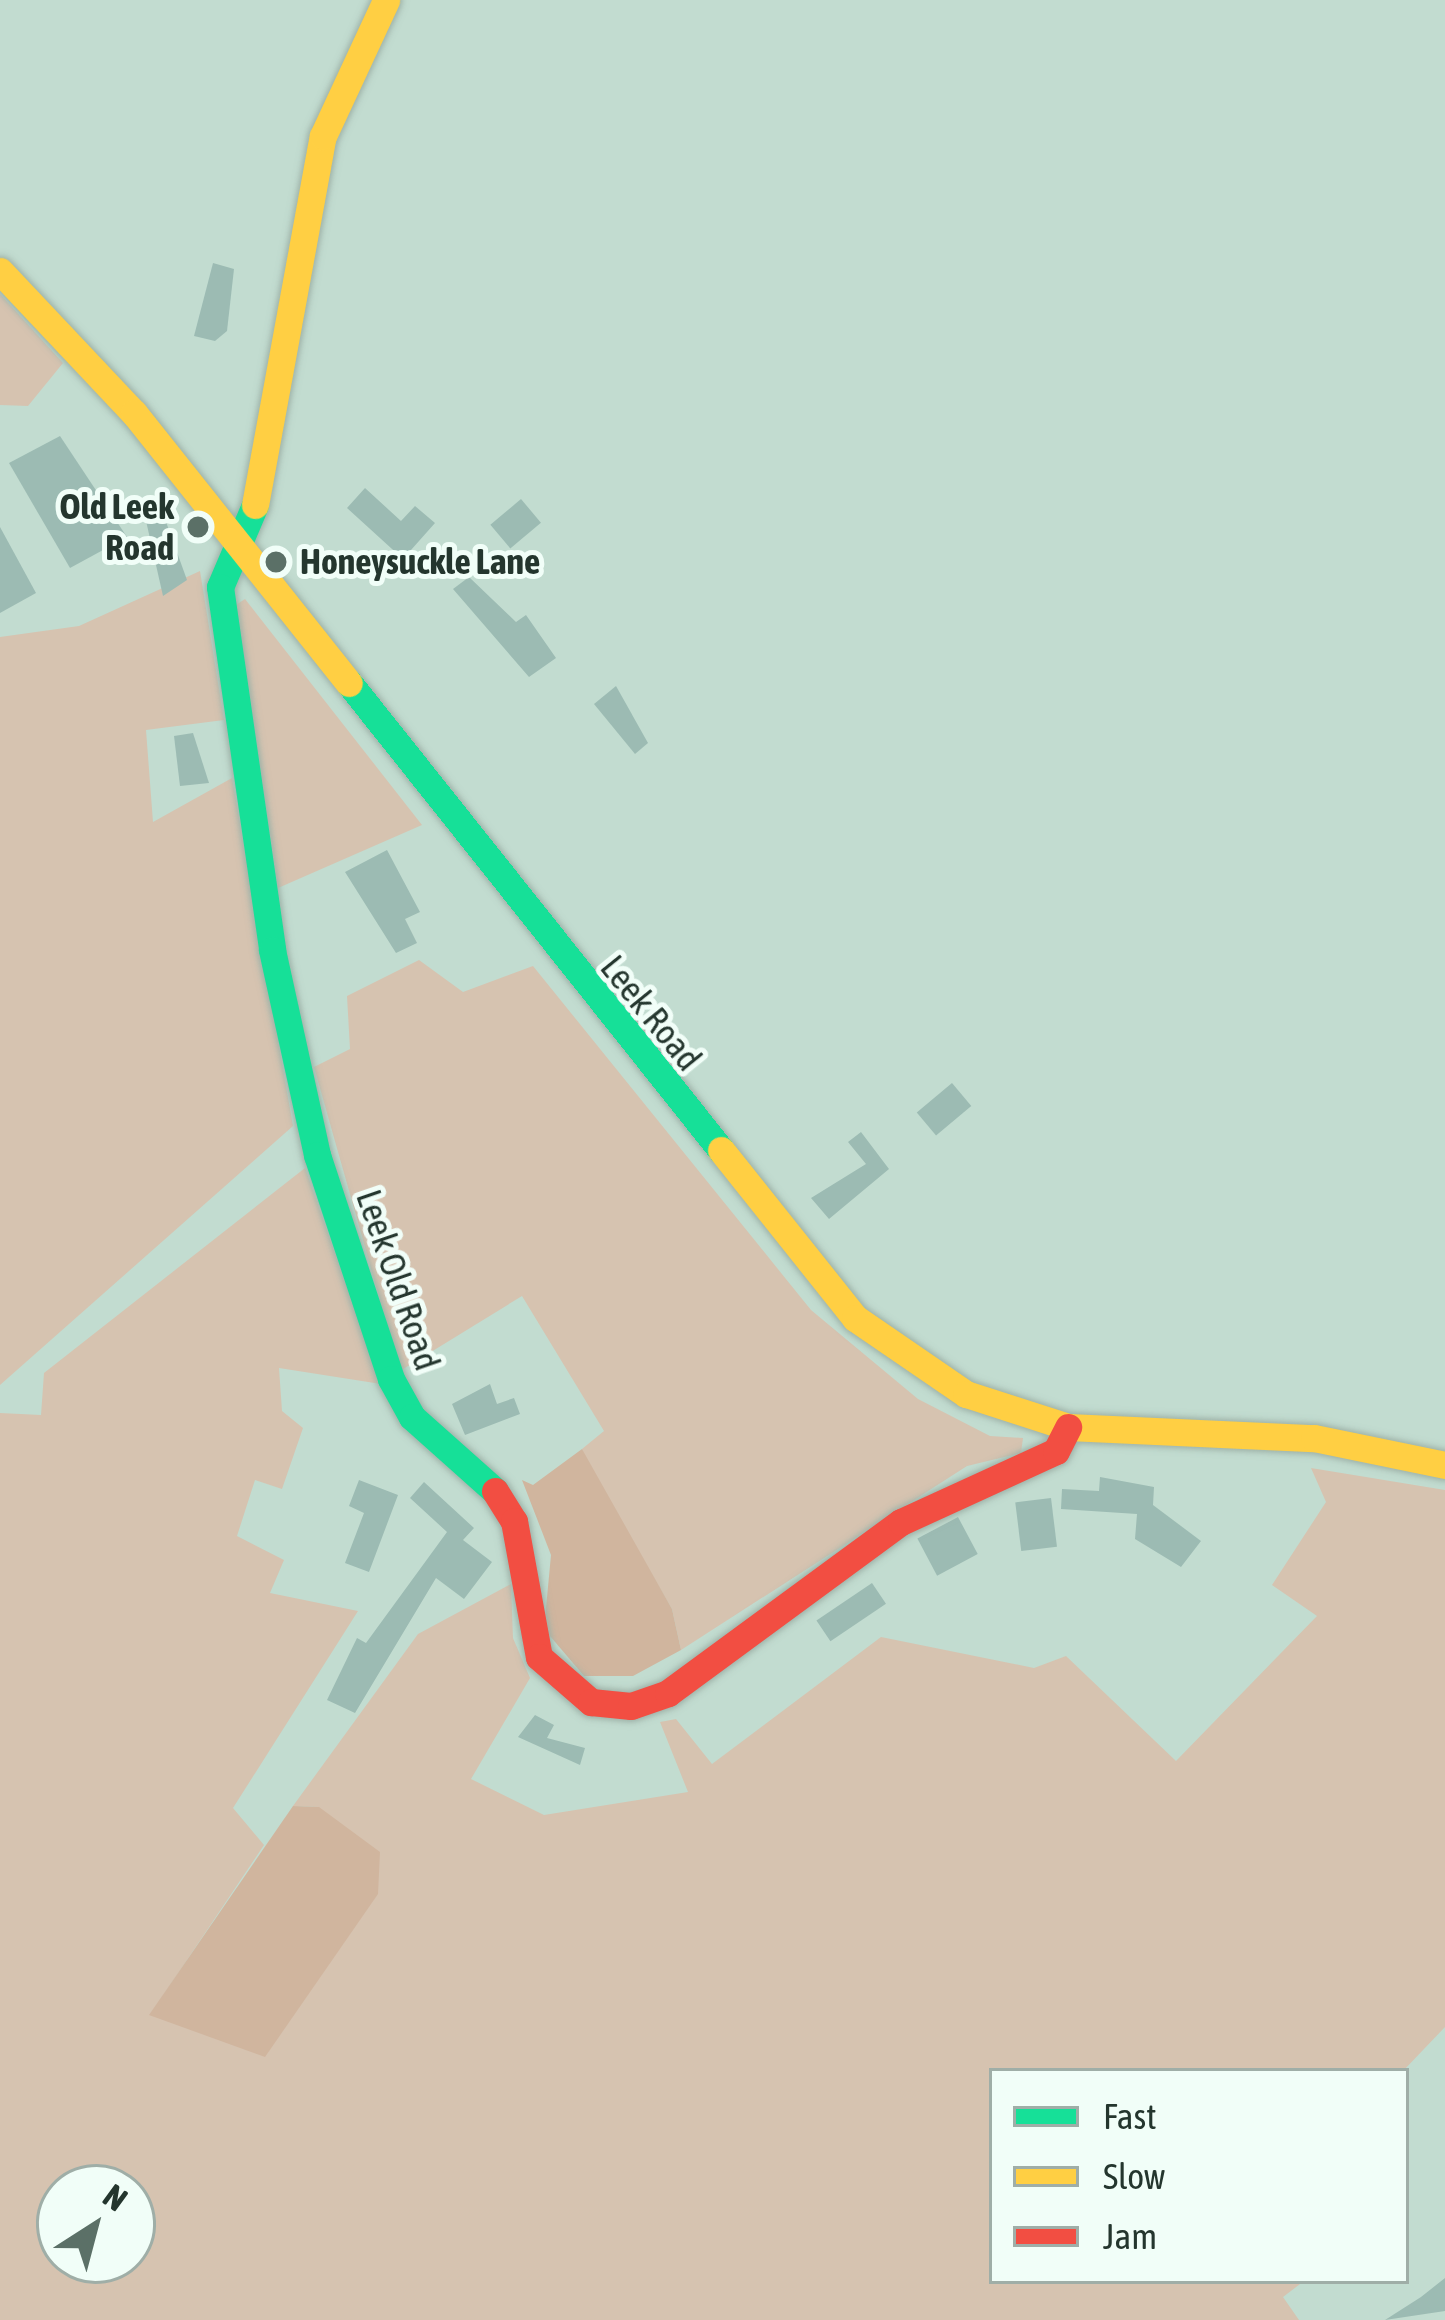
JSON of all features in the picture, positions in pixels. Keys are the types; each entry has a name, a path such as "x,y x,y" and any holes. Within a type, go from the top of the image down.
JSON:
{"main road":[{"path":"236,544 263,487 323,136 386,0"},
{"name":"Leek Road","path":"0,271 84,354 812,1273 912,1363 1067,1427 1314,1438 1445,1465"},
{"name":"Leek Old Road","path":"236,544 220,587 272,950 317,1155 391,1378 412,1418 488,1478 514,1521 539,1657 562,1687 631,1706 668,1694 901,1522 1056,1451 1067,1427"}],"shaded area":[{"path":"0,294 63,363 28,406 0,405"},
{"path":"200,571 224,720 146,730 153,822 232,778 293,1126 0,1385 0,637 79,626"},
{"path":"245,599 422,825 278,888 236,605"},
{"path":"419,960 463,992 533,966 811,1310 918,1399 990,1436 1023,1438 1021,1453 967,1466 681,1650 672,1609 586,1461 582,1449 604,1431 522,1296 400,1371 314,1067 350,1049 347,996"},
{"path":"305,1168 381,1384 279,1368 282,1411 303,1428 282,1489 255,1480 237,1536 284,1560 270,1593 358,1611 233,1808 264,1845 150,2015 319,1807 293,1806 418,1634 511,1584 513,1638 530,1678 471,1779 544,1815 688,1792 660,1722 676,1719 712,1764 881,1637 1034,1668 1066,1656 1176,1761 1317,1616 1272,1585 1326,1502 1311,1468 1445,1490 1445,2027 1406,2068 989,2068 989,2284 1300,2284 1283,2297 1299,2320 0,2320 0,1413 41,1415 44,1373"},
{"path":"582,1449 672,1609 681,1650 633,1676 584,1676 544,1629 551,1555 522,1480 533,1485"},
{"path":"293,1806 319,1807 380,1852 378,1894 265,2057 149,2015"}],"building":[{"path":"213,263 234,269 227,331 215,341 194,336"},
{"path":"60,436 127,537 70,568 9,463"},
{"path":"365,488 401,521 415,506 435,523 403,559 347,508"},
{"path":"521,499 541,523 510,548 490,525"},
{"path":"161,508 187,580 163,596 144,512"},
{"path":"0,527 36,593 0,613"},
{"path":"469,577 516,622 526,615 556,658 529,677 453,589"},
{"path":"616,686 648,743 635,754 594,704"},
{"path":"193,733 209,783 180,786 174,736"},
{"path":"387,850 420,912 405,919 417,943 396,953 345,872"},
{"path":"952,1083 971,1106 936,1136 917,1113"},
{"path":"861,1132 889,1169 829,1219 811,1198 866,1164 848,1142"},
{"path":"490,1384 497,1404 514,1398 520,1414 465,1435 452,1404"},
{"path":"1100,1477 1154,1487 1153,1505 1201,1541 1181,1567 1135,1539 1137,1514 1061,1509 1062,1489 1099,1491"},
{"path":"359,1480 398,1495 369,1572 345,1563 364,1513 349,1506"},
{"path":"424,1482 474,1528 463,1540 492,1562 464,1599 436,1578 355,1713 327,1700 357,1638 366,1643 447,1532 410,1498"},
{"path":"1051,1498 1057,1547 1021,1551 1015,1502"},
{"path":"958,1517 978,1554 937,1576 917,1539"},
{"path":"872,1583 886,1604 830,1641 816,1620"},
{"path":"535,1715 554,1725 547,1738 585,1748 580,1765 518,1737"},
{"path":"1445,2278 1445,2311 1385,2320 1421,2297"}],"traffic: fast":[{"path":"255,505 220,587 272,950 317,1155 391,1379 412,1417 495,1491"},
{"path":"349,683 721,1150"}],"traffic: slow":[{"path":"255,505 323,136 386,0"},
{"path":"0,271 134,413 349,683"},
{"path":"721,1150 855,1318 966,1394 1068,1427 1314,1438 1445,1465"}],"traffic: jam":[{"path":"495,1491 514,1521 539,1657 591,1702 631,1706 668,1693 901,1522 1056,1451 1068,1427"}],"place":[{"name":"Old Leek Road","path":"198,527"},
{"name":"Honeysuckle Lane","path":"276,562"}]}
